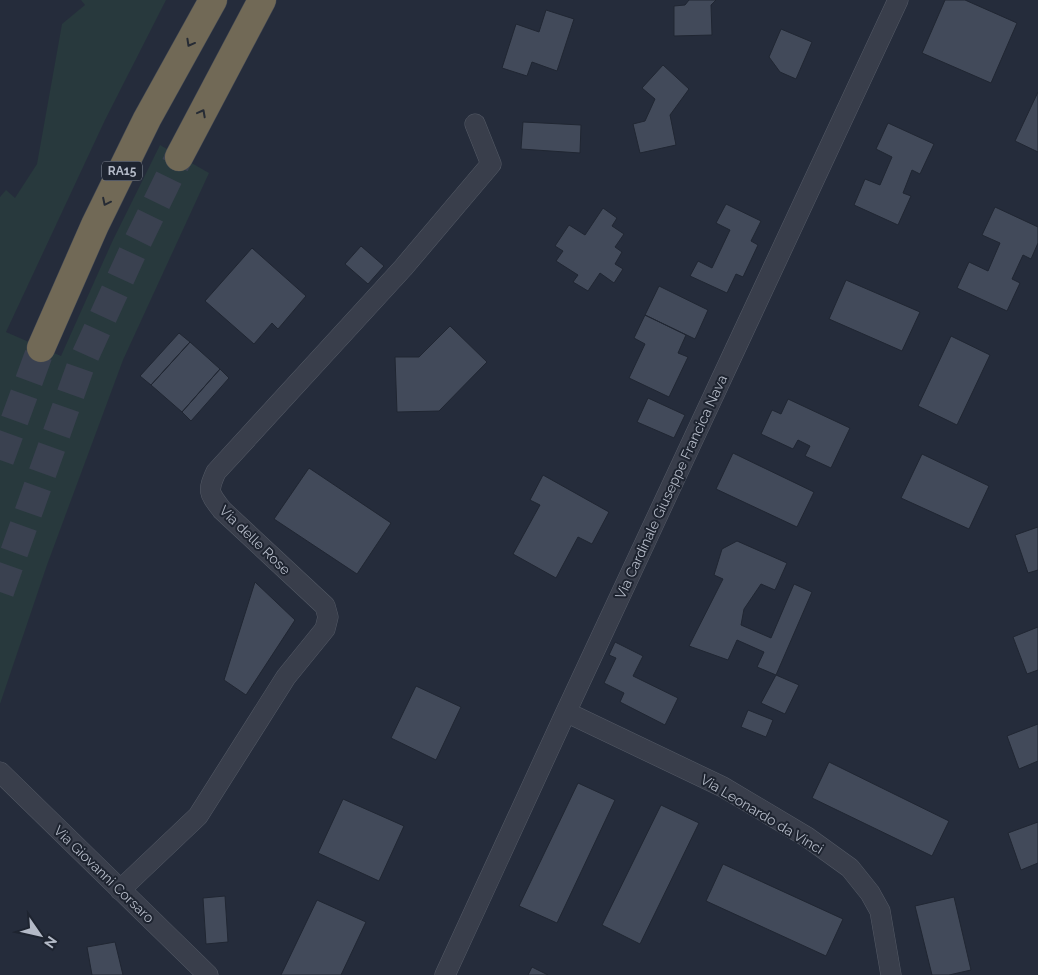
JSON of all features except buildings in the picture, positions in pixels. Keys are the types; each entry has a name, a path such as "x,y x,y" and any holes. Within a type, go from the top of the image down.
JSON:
{"highway":[{"name":"RA15","path":"41,348 95,225 138,137 213,0"},
{"path":"179,156 262,0"}],"street":[{"name":"Via Cardinale Giuseppe Francica Nava","path":"445,975 898,0"},
{"name":"Via delle Rose","path":"120,890 198,816 286,677 325,629 328,617 324,606 222,510 210,495 210,485 216,472 403,268 491,164 475,124"},
{"name":"Via Leonardo da Vinci","path":"566,712 722,787 807,838 850,868 870,893 880,911 891,975"},
{"name":"Via Giovanni Corsaro","path":"0,772 208,975"}],"shaded area":[{"path":"81,0 166,0 105,120 6,332 61,356 112,242 160,145 209,173 123,360 47,565 0,704 0,197 6,190 15,198 37,164 62,24 85,5"}],"tunnel":[{"path":"0,592 81,365 179,157"},
{"path":"0,460 41,348"}]}
